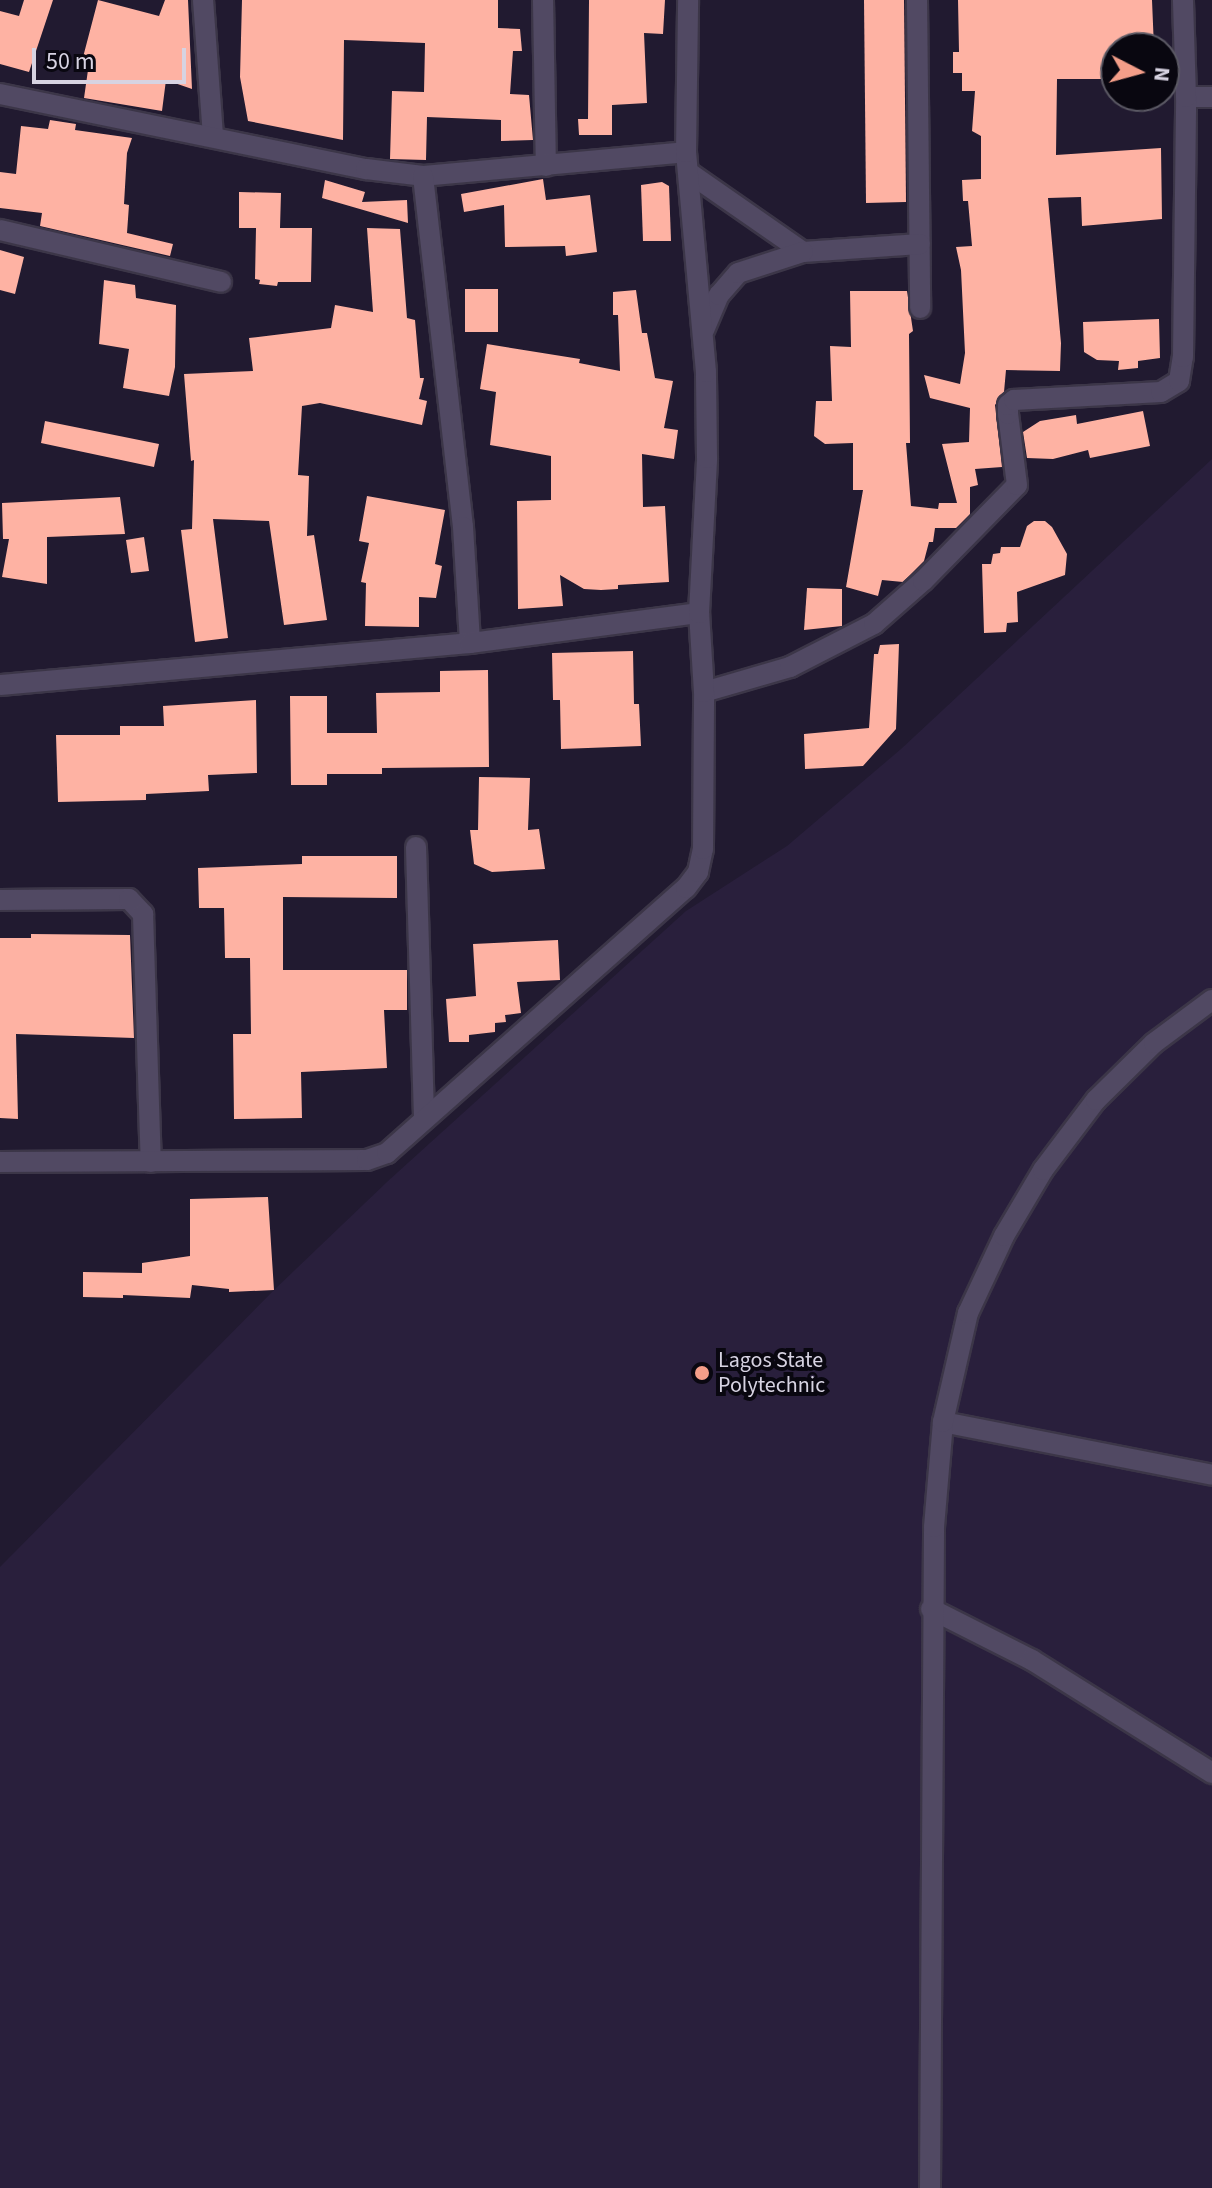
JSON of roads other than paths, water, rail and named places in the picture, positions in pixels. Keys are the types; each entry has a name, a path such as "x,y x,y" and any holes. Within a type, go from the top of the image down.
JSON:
{"street":[{"path":"203,0 213,135"},
{"path":"543,0 546,166"},
{"path":"0,1162 367,1160 387,1153 424,1117 686,888 698,872 703,849 704,692 699,613 707,458 704,330 687,162 688,0"},
{"path":"917,0 920,308"},
{"path":"704,692 790,667 874,624 923,581 1017,485 1008,414 1008,405 1014,400 1161,392 1179,381 1183,357 1186,97 1183,0"},
{"path":"0,94 213,135 366,169 423,176 546,166 687,162 803,252"},
{"path":"1186,97 1212,97"},
{"path":"423,176 463,527 470,643"},
{"path":"0,230 221,282"},
{"path":"704,330 719,295 738,273 803,252 920,244"},
{"path":"0,685 470,643 699,613"},
{"path":"416,847 424,1117"},
{"path":"0,900 129,899 143,914 151,1162"},
{"path":"930,2188 931,1609 943,1422 968,1313 1004,1236 1043,1170 1096,1100 1154,1043 1212,1000"},
{"path":"943,1422 1212,1475"},
{"path":"931,1609 1032,1660 1212,1773"}],"place":[{"name":"Lagos State Polytechnic","path":"702,1373"}]}
